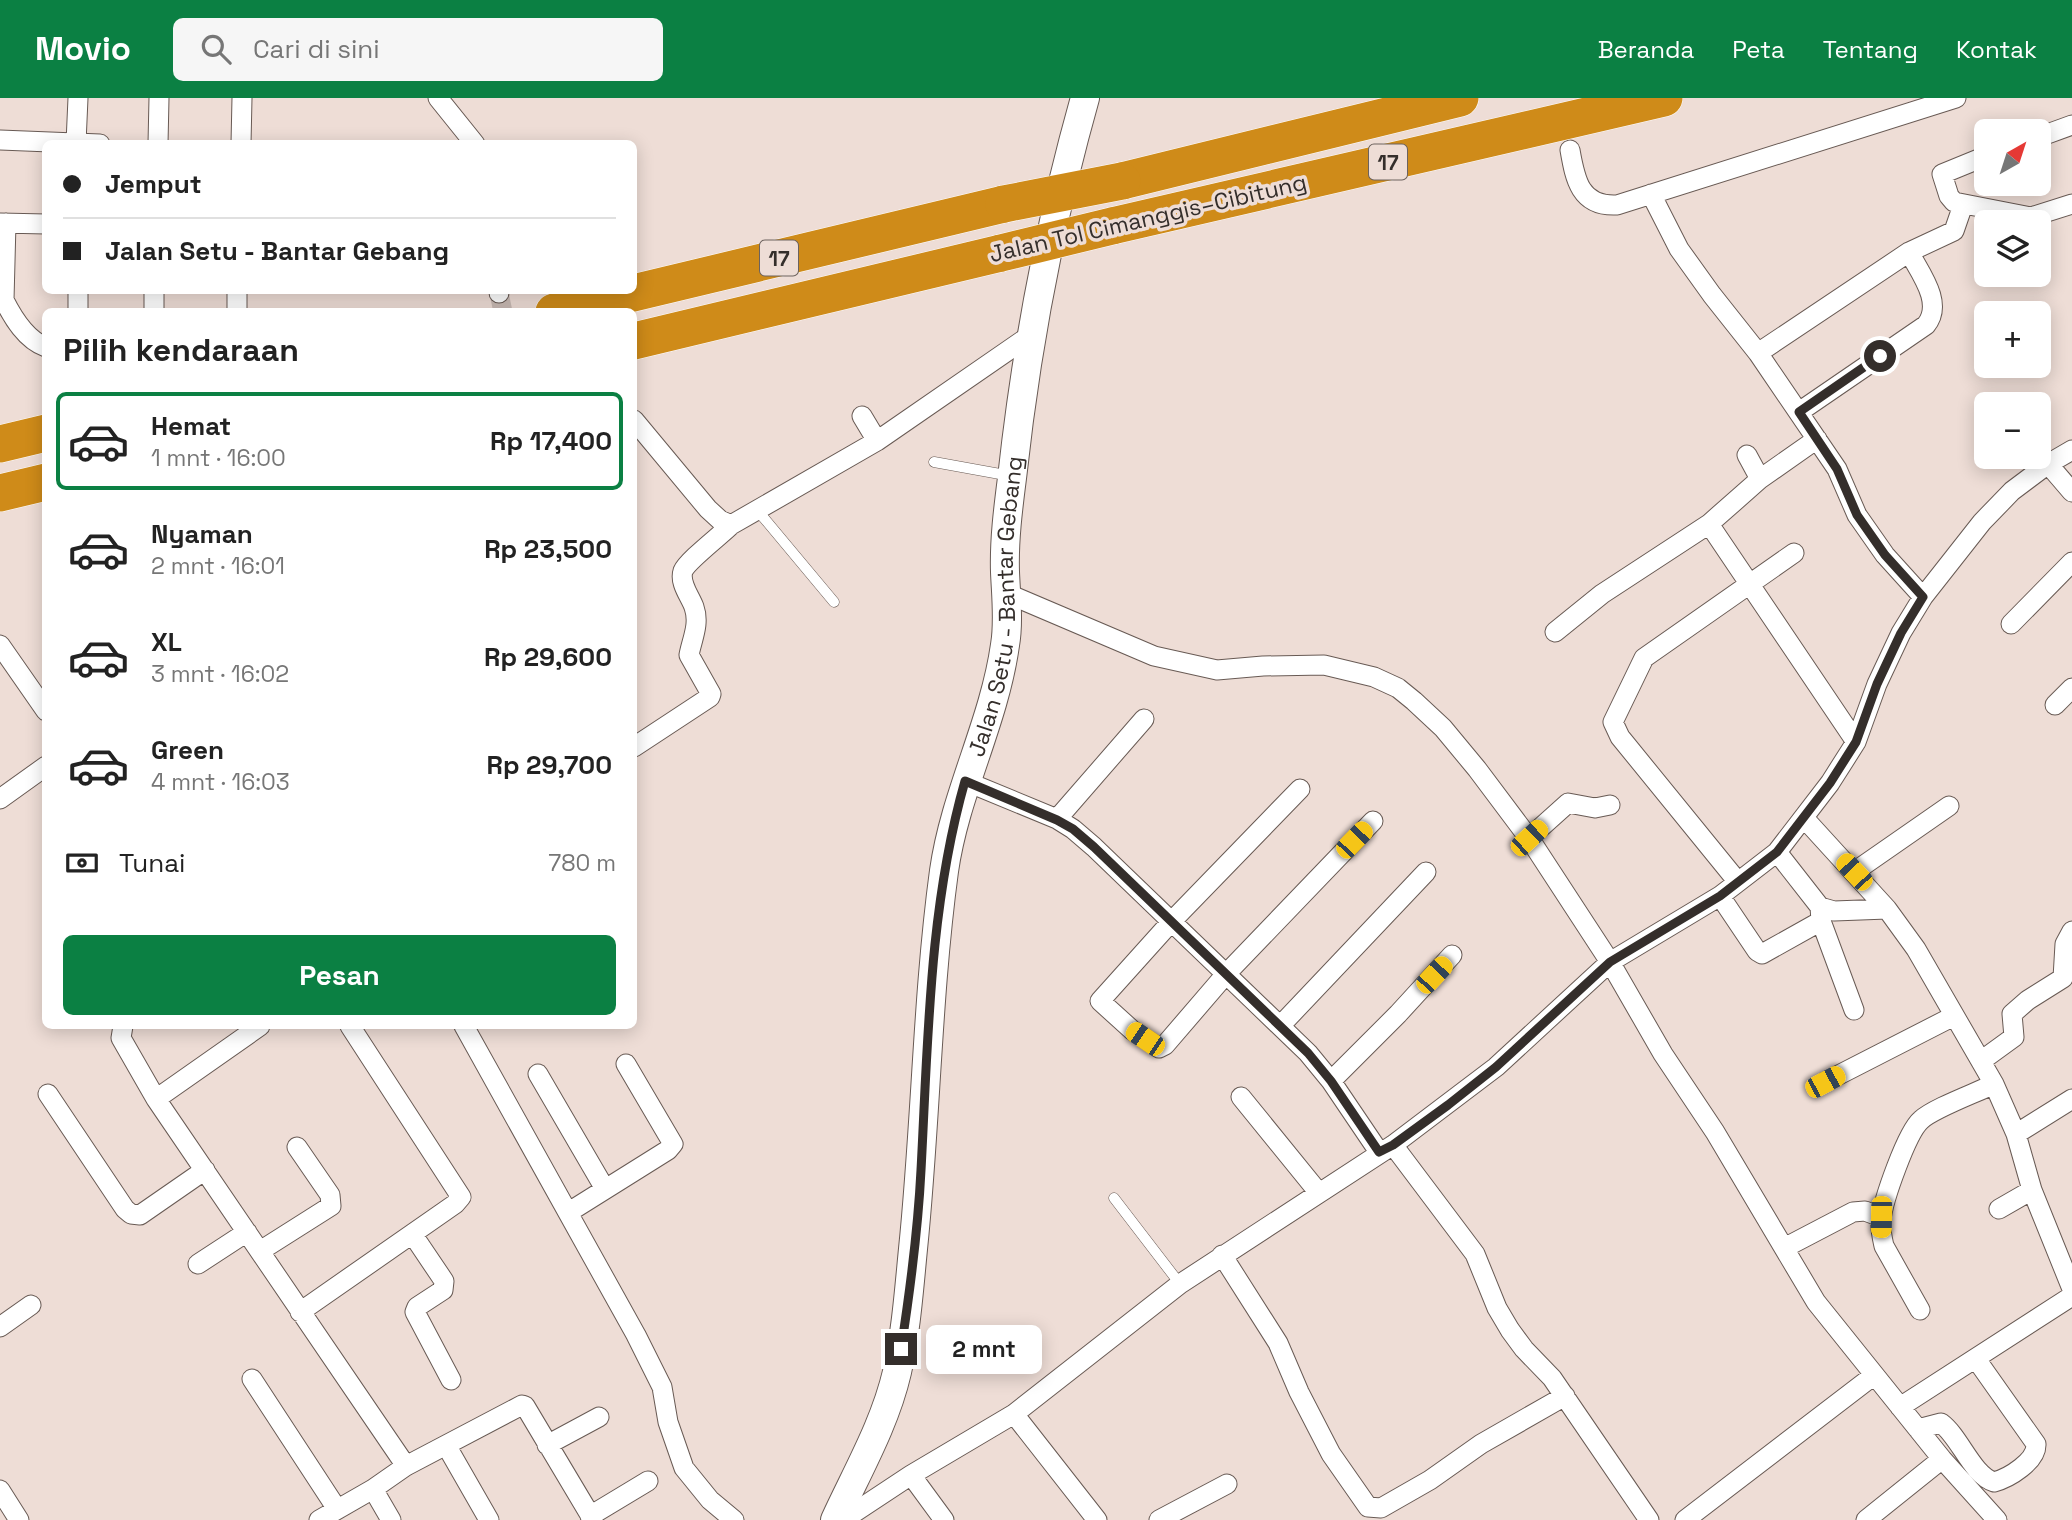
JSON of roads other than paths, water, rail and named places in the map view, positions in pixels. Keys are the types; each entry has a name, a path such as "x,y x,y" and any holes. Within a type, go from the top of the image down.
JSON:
{"highway":[{"name":"Jalan Tol Cimanggis–Cibitung","path":"637,292 1004,204 1122,181 1460,98"},
{"name":"Jalan Tol Cimanggis–Cibitung","path":"637,340 1112,226 1664,98"},
{"name":"Jalan Tol Cimanggis–Cibitung","path":"571,308 629,294"},
{"path":"0,444 42,434"},
{"path":"0,493 42,483"}],"main road":[{"name":"Jalan Setu - Bantar Gebang","path":"835,1520 884,1414 897,1373 905,1326 921,1173 928,1045 944,869 965,781 994,698 1004,654 1005,543 1032,334 1054,212 1085,98"}],"street":[{"path":"76,140 78,98"},
{"path":"158,140 159,98"},
{"path":"241,140 242,98"},
{"path":"438,98 472,140"},
{"path":"1570,150 1576,180 1583,191 1597,203 1617,205 1956,98"},
{"path":"2051,133 2072,125"},
{"path":"0,140 42,142"},
{"path":"1974,161 1942,174 1952,199 1963,205 2031,217 2072,204"},
{"path":"1651,194 1679,249 1758,353 1837,469 1857,515 1885,555 1923,597"},
{"path":"1758,353 1909,253 1954,231 1963,205"},
{"path":"42,224 3,223 2,300 27,334 42,344"},
{"path":"1799,412 1926,325 1931,318 1933,300 1909,253"},
{"path":"637,745 710,697 706,683 689,655 697,617 683,584 682,573 690,562 731,525 877,441 1032,334"},
{"path":"862,416 877,441"},
{"path":"637,425 708,509 720,520 731,525"},
{"path":"1555,632 1602,594 1709,524 1760,479 1817,439"},
{"path":"2051,462 2072,450"},
{"path":"1748,455 1760,479"},
{"path":"2051,468 2072,492"},
{"path":"843,1520 911,1475 1014,1414 1180,1284 1386,1148 1496,1067 1610,962 1720,896 1777,852 1856,742 1877,684 1901,633 1923,597 1982,522 2012,491 2041,469"},
{"path":"1709,524 1856,742"},
{"path":"1738,882 1619,737 1613,722 1644,658 1794,553"},
{"path":"2011,624 2072,562"},
{"path":"1006,593 1154,656 1188,665 1217,670 1324,665 1348,669 1398,688 1443,728 1529,838 1610,962 1663,1054 1786,1247 1816,1302 1873,1376 1997,1520"},
{"path":"0,645 42,704"},
{"path":"2055,705 2072,688"},
{"path":"1057,820 1144,719"},
{"path":"0,799 42,769"},
{"path":"965,781 1073,829 1308,1053 1475,1254 1497,1308 1510,1330 1565,1396 1643,1518"},
{"path":"1300,789 1100,999 1100,1003 1132,1030 1161,1047 1166,1045 1226,974 1373,821"},
{"path":"1529,838 1567,803 1595,808 1610,805"},
{"path":"1854,872 1950,806"},
{"path":"1804,818 1887,909 1916,949 1981,1061 2016,1134 2032,1190 2072,1289"},
{"path":"1777,852 1821,914 1854,1010"},
{"path":"1281,1025 1426,872"},
{"path":"1720,896 1759,953 1821,914 1887,909"},
{"path":"1981,1061 2014,1037 2012,1014 2028,1000 2068,980 2065,944 2072,932"},
{"path":"1331,1081 1452,955"},
{"path":"1825,1082 1954,1016"},
{"path":"122,1029 121,1038 156,1099 406,1466"},
{"path":"156,1099 256,1029"},
{"path":"300,1312 413,1235 455,1204 461,1195 352,1029"},
{"path":"466,1029 569,1212 662,1387 671,1431 684,1468 710,1500 734,1520"},
{"path":"569,1212 668,1150 673,1144 626,1064"},
{"path":"538,1074 605,1189"},
{"path":"1920,1310 1884,1246 1881,1217 1911,1131 1922,1118 1994,1084"},
{"path":"48,1094 131,1214 140,1215 205,1170"},
{"path":"1241,1097 1319,1193"},
{"path":"2016,1134 2072,1099"},
{"path":"260,1251 331,1206 330,1195 297,1147"},
{"path":"1999,1209 2032,1190"},
{"path":"1786,1247 1853,1212 1865,1211 1881,1217"},
{"path":"198,1264 247,1232"},
{"path":"413,1235 444,1281 443,1290 417,1307 415,1312 451,1380"},
{"path":"1222,1255 1278,1343 1299,1392 1331,1454 1368,1507 1381,1508 1392,1502 1430,1480 1481,1444 1565,1396"},
{"path":"1900,1407 2072,1296"},
{"path":"0,1327 31,1305"},
{"path":"1918,1429 1941,1423 1949,1429 1984,1478 1994,1482 2008,1477 2035,1454 2036,1444 1976,1359"},
{"path":"1685,1520 1873,1376"},
{"path":"252,1379 337,1509"},
{"path":"319,1520 373,1489 406,1466 522,1405 592,1518 648,1482"},
{"path":"1014,1414 1097,1520"},
{"path":"547,1445 599,1417"},
{"path":"446,1445 489,1520"},
{"path":"1866,1520 1942,1459"},
{"path":"911,1475 944,1520"},
{"path":"1159,1520 1227,1484"},
{"path":"373,1489 391,1520"},
{"path":"0,1490 19,1520"}],"lane":[{"path":"934,462 1012,476"},
{"path":"758,511 834,602"},
{"path":"1114,1198 1180,1284"}],"tunnel":[{"path":"499,294 502,308"}]}
